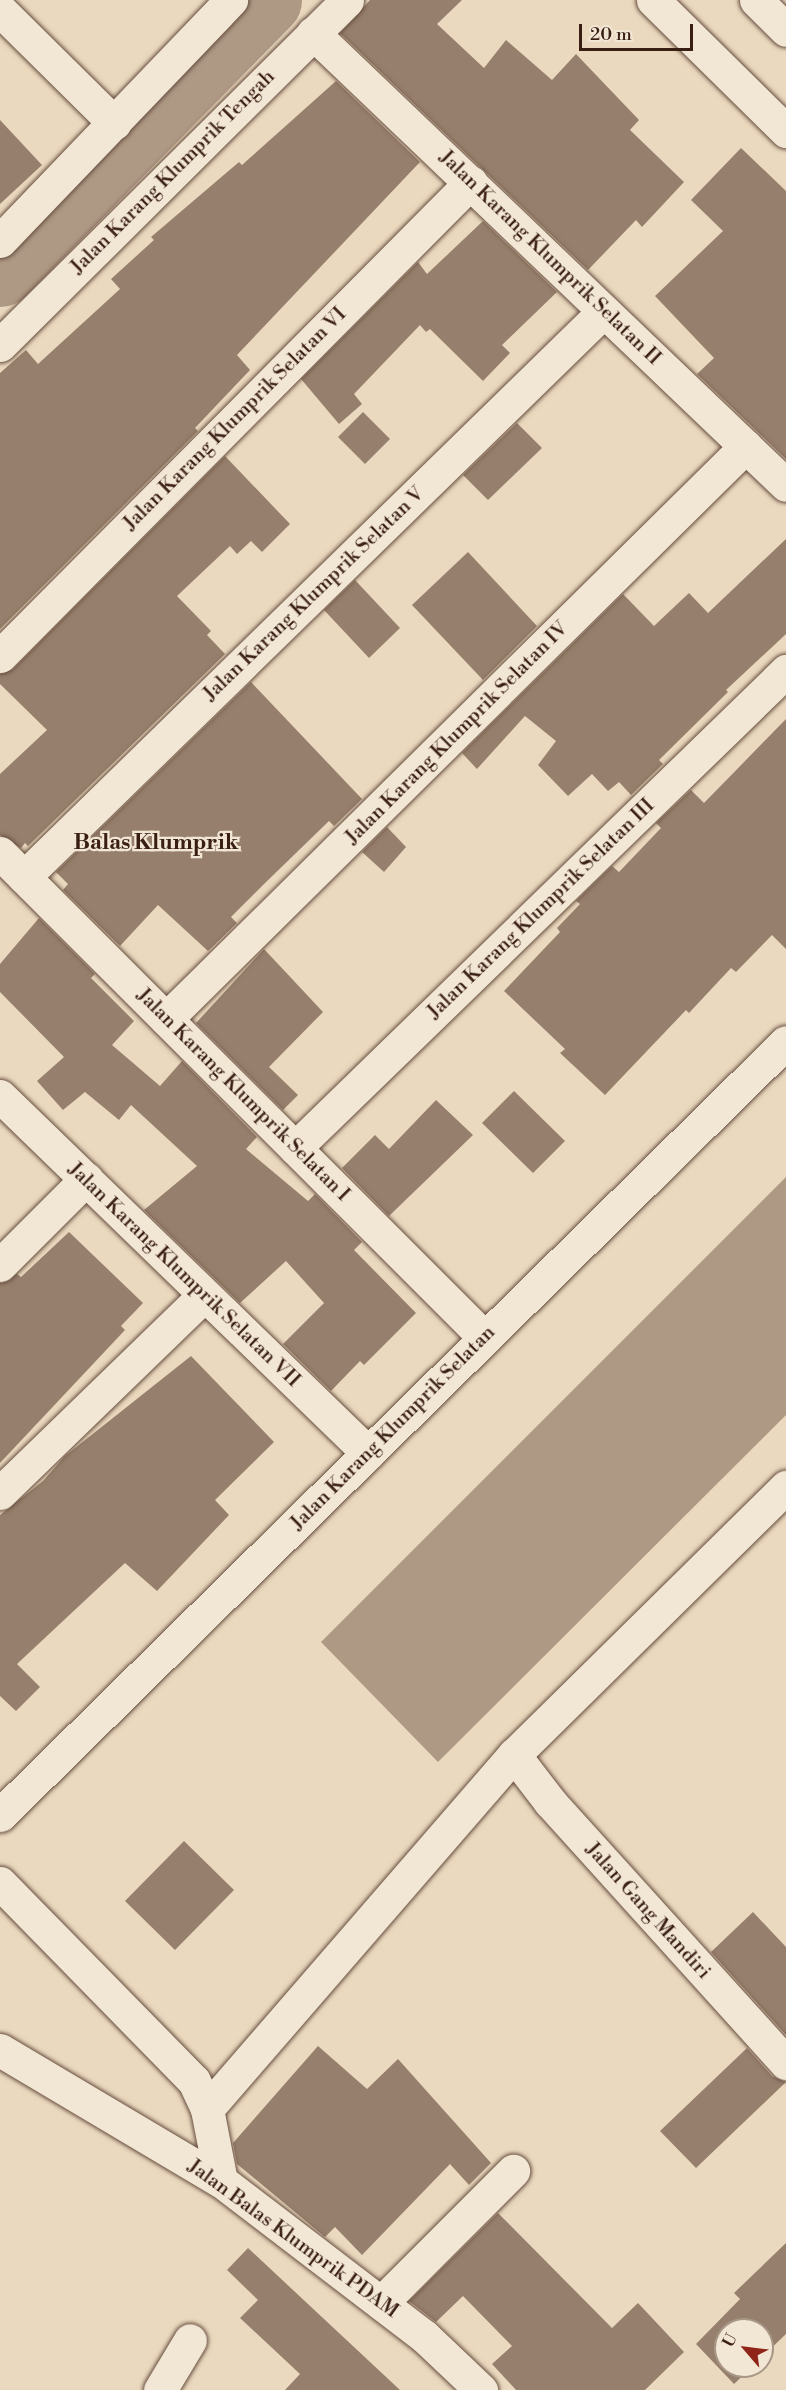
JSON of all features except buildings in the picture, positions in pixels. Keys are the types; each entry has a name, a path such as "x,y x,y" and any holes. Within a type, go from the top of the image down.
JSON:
{"street":[{"path":"0,241 231,0"},
{"name":"Jalan Karang Klumprik Tengah","path":"0,345 347,0"},
{"path":"653,0 786,131"},
{"path":"756,0 786,30"},
{"path":"0,10 114,123"},
{"name":"Jalan Karang Klumprik Selatan II","path":"313,33 786,485"},
{"name":"Jalan Karang Klumprik Selatan VI","path":"0,656 471,182"},
{"name":"Jalan Karang Klumprik Selatan V","path":"24,877 604,311"},
{"name":"Jalan Karang Klumprik Selatan IV","path":"166,1019 746,446"},
{"name":"Jalan Karang Klumprik Selatan III","path":"295,1148 786,671"},
{"name":"Jalan Karang Klumprik Selatan I","path":"0,853 485,1338"},
{"name":"Jalan Karang Klumprik Selatan","path":"0,1815 786,1042"},
{"name":"Jalan Karang Klumprik Selatan VII","path":"0,1096 368,1453"},
{"path":"0,1265 86,1179"},
{"path":"0,1493 204,1295"},
{"path":"207,2109 518,1760 786,1487"},
{"name":"Jalan Gang Mandiri","path":"518,1760 550,1802 786,2063"},
{"path":"0,1883 172,2055 194,2081 207,2109 221,2181"},
{"name":"Jalan Balas Klumprik PDAM","path":"0,2050 221,2181 424,2336 481,2390"},
{"path":"381,2303 513,2171"},
{"path":"160,2390 190,2340"}],"shaded area":[{"path":"786,1177 786,1415 438,1762 321,1642"}],"waterway":[{"path":"0,272 267,0"}],"district":[{"name":"Balas Klumprik","path":"156,843"}]}
